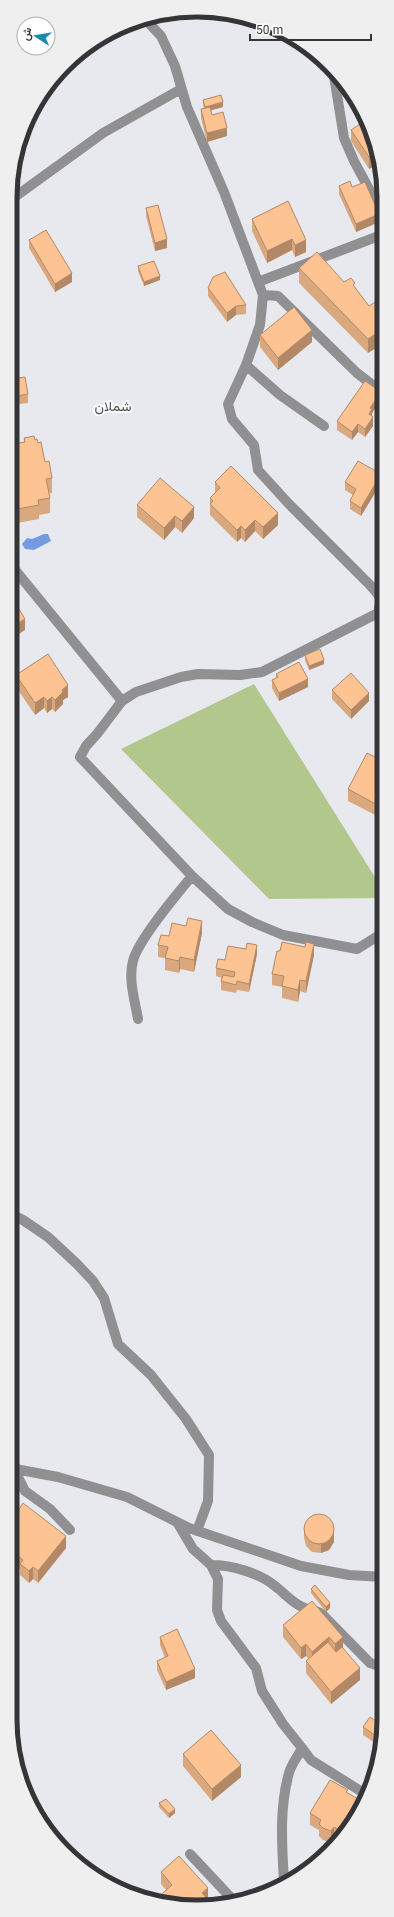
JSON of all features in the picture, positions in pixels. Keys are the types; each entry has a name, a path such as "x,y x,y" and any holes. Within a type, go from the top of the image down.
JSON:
{"street":[{"path":"149,23 161,36 175,66 181,89 224,192 263,295 260,325 246,365 228,404 232,419 254,445 258,470 288,503 377,593"},
{"path":"335,81 344,138 354,161 377,204"},
{"path":"17,195 103,133 181,89"},
{"path":"258,282 377,237"},
{"path":"263,295 278,296 357,373 377,388"},
{"path":"246,365 280,395 324,426"},
{"path":"17,572 122,701"},
{"path":"377,614 262,672 240,675 198,674 180,677 136,692 122,701 86,746 80,757 192,876 228,909 283,936 357,949 377,937"},
{"path":"138,1019 134,995 133,961 140,946 192,876"},
{"path":"17,1218 48,1237 93,1281 104,1298 118,1344 151,1375 186,1419 209,1455 208,1501 197,1531"},
{"path":"17,1469 58,1477 127,1497 197,1531 301,1566 349,1575 377,1577"},
{"path":"17,1477 25,1491 50,1509 70,1530"},
{"path":"177,1522 193,1549 211,1566 218,1579 217,1610 221,1621 256,1668 262,1691 283,1724 311,1760 362,1792"},
{"path":"211,1566 224,1565 261,1577 274,1585 296,1604 307,1610 314,1610 322,1614 370,1662 377,1665"},
{"path":"284,1878 281,1833 285,1791 289,1772 302,1748"},
{"path":"190,1854 230,1897"}],"green space":[{"path":"254,684 377,880 377,898 269,899 121,749"}],"water":[{"path":"48,534 51,541 34,550 25,549 22,544 27,538 32,539"}],"building":[{"path":"221,95 223,102 205,107 203,100"},
{"path":"210,107 212,115 223,112 227,128 207,133 201,109"},
{"path":"361,123 372,155 369,157 351,130"},
{"path":"350,181 352,187 365,182 377,209 377,215 356,224 339,186"},
{"path":"288,201 306,240 295,245 292,239 267,251 252,219"},
{"path":"158,205 167,239 155,243 146,208"},
{"path":"46,230 72,273 55,284 29,240"},
{"path":"317,252 344,282 351,278 355,283 353,285 369,306 377,301 377,333 368,339 299,268"},
{"path":"154,261 160,276 144,282 138,266"},
{"path":"225,272 246,305 236,306 227,313 208,288 213,277"},
{"path":"294,307 312,330 278,358 260,335"},
{"path":"25,377 28,394 17,396 17,378"},
{"path":"365,381 377,389 377,398 370,408 372,409 369,414 373,417 365,429 358,424 352,432 337,421"},
{"path":"34,436 38,443 41,442 45,462 49,461 52,478 46,479 50,498 38,500 39,505 17,509 17,443 25,442 24,438"},
{"path":"358,461 377,472 377,481 361,508 350,501 356,489 345,482"},
{"path":"231,466 278,513 263,527 255,520 245,530 241,526 237,530 210,504 213,501 210,498 220,488 215,482"},
{"path":"160,478 194,507 182,521 175,516 164,528 137,505"},
{"path":"17,606 25,619 17,624"},
{"path":"320,649 324,660 309,666 305,655"},
{"path":"48,654 68,685 62,690 63,692 55,700 52,697 47,701 44,697 35,703 17,674"},
{"path":"299,662 308,679 279,693 272,680 278,677 276,674"},
{"path":"351,673 369,693 351,710 332,690"},
{"path":"367,753 377,758 377,805 348,789"},
{"path":"188,918 202,921 194,960 180,957 179,961 165,958 168,947 158,945 161,935 169,936 172,923 186,926"},
{"path":"282,942 305,947 306,942 314,944 306,981 300,980 298,990 282,986 284,976 272,974 277,951 280,951"},
{"path":"247,943 257,945 249,984 237,981 236,985 221,981 223,975 234,977 235,972 216,968 218,959 225,960 228,946 246,949"},
{"path":"23,1503 66,1536 38,1571 33,1567 29,1571 20,1564 23,1560 17,1555 17,1512"},
{"path":"319,1514 330,1518 334,1529 330,1540 319,1544 308,1540 304,1529 308,1518"},
{"path":"315,1585 330,1603 326,1607 311,1589"},
{"path":"312,1601 343,1637 335,1644 329,1637 312,1652 306,1644 301,1648 283,1625"},
{"path":"177,1629 195,1669 166,1682 157,1661 168,1656 160,1637"},
{"path":"328,1642 336,1652 342,1647 360,1668 331,1692 306,1661"},
{"path":"370,1717 377,1722 376,1736 363,1727"},
{"path":"211,1730 241,1765 212,1789 183,1754"},
{"path":"330,1780 348,1790 346,1792 358,1799 340,1830 334,1827 331,1831 323,1828 319,1824 321,1820 310,1813"},
{"path":"166,1799 175,1809 169,1814 159,1803"},
{"path":"179,1856 208,1888 202,1893 208,1900 185,1900 159,1896 172,1885 161,1872"}],"district":[{"name":"شملان","path":"113,406"}]}
